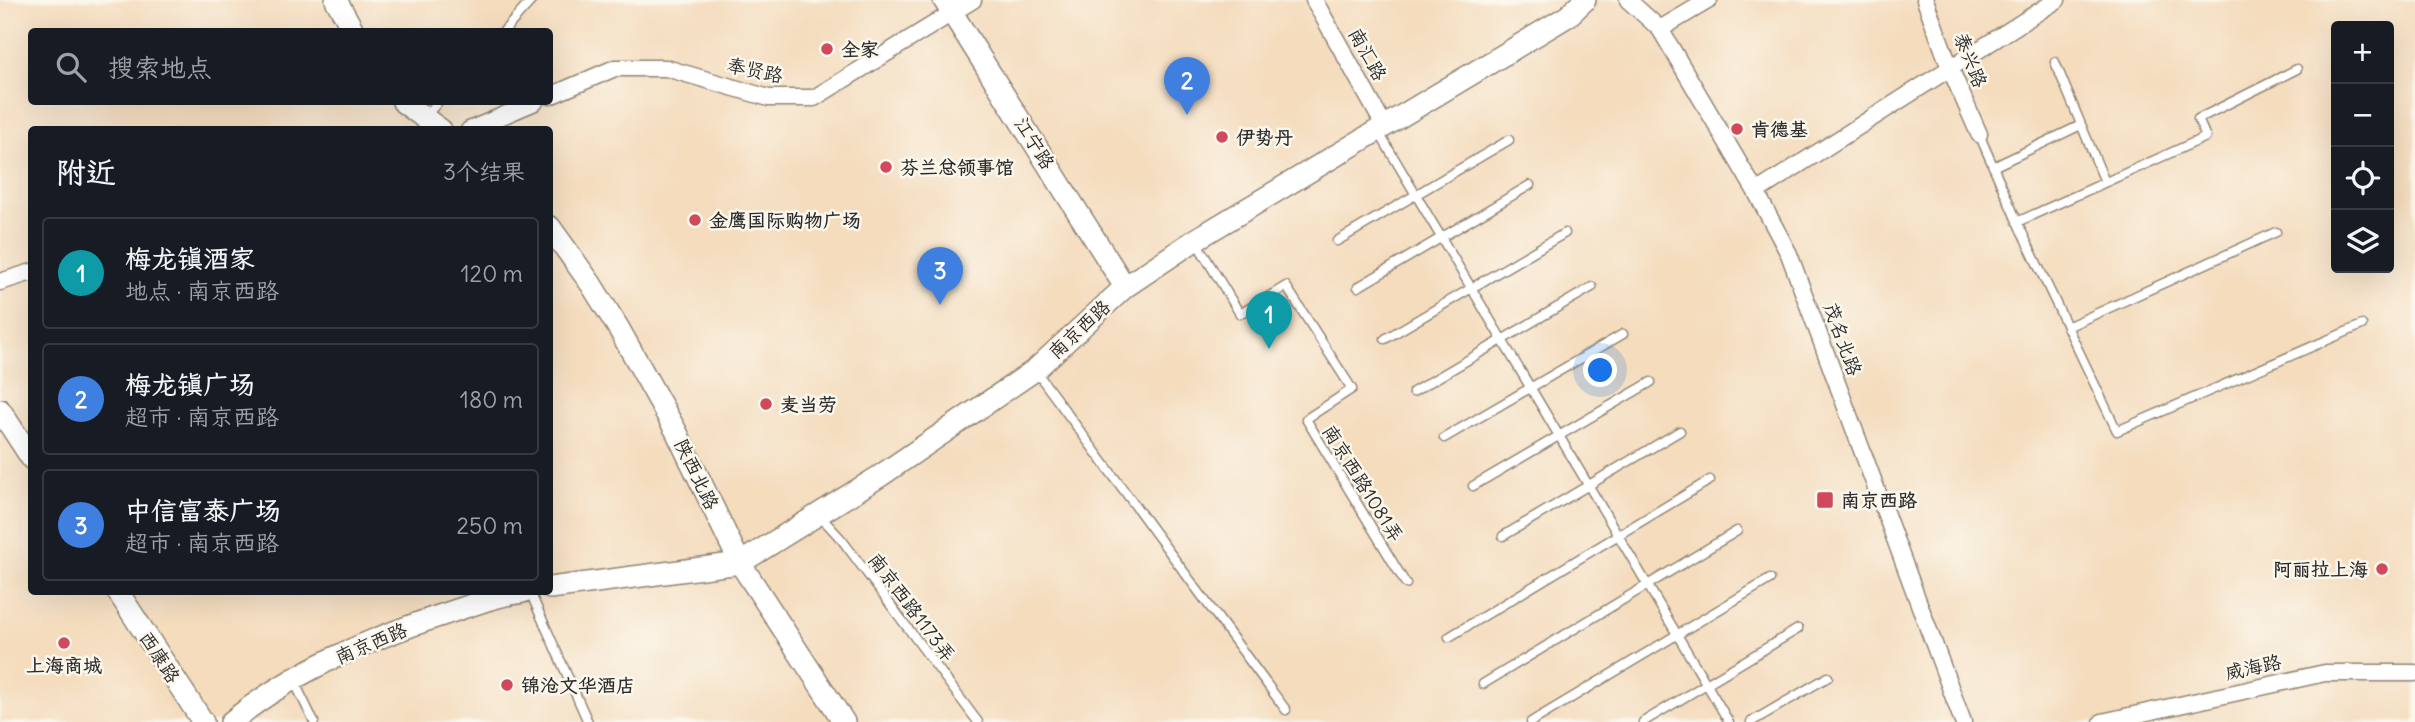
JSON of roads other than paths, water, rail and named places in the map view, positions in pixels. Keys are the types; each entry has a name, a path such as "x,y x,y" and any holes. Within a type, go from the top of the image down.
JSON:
{"main road":[{"path":"336,0 352,28"},
{"name":"南京西路","path":"553,588 740,563 880,476 1035,370 1125,287 1195,240 1568,16 1585,0"},
{"name":"江宁路","path":"948,7 1125,287"},
{"path":"410,105 435,116"},
{"name":"陕西北路","path":"553,231 619,329 676,431 740,563 844,722"},
{"path":"0,410 28,453"},
{"name":"西康路","path":"120,595 203,722"},
{"name":"南京西路","path":"231,722 248,708 316,667 405,627 502,595"}],"street":[{"name":"奉贤路","path":"553,95 615,68 667,68 769,98 814,97 948,7 973,0"},
{"name":"南汇路","path":"1314,0 1381,129"},
{"name":"茂名北路","path":"1628,0 1660,29 1756,192 1789,254 1964,722"},
{"path":"1660,29 1709,0"},
{"name":"泰兴路","path":"1925,0 1950,68 1979,134"},
{"path":"1756,192 2057,0"},
{"path":"478,126 528,105"},
{"path":"0,282 28,273"},
{"name":"威海路","path":"2102,722 2325,673 2415,673"}],"lane":[{"path":"507,28 532,0"},
{"path":"2055,62 2105,182"},
{"path":"2017,222 2206,137 2198,119 2297,69"},
{"path":"1993,167 2081,125"},
{"path":"1381,129 1441,238 1729,722"},
{"path":"1979,134 2017,222 2117,431 2362,325"},
{"path":"1337,242 1509,140"},
{"path":"1358,287 1530,186"},
{"path":"2067,327 2276,232"},
{"path":"1385,339 1565,233"},
{"name":"南京西路1081弄","path":"1195,240 1240,314 1286,286 1352,389 1306,419 1406,583"},
{"path":"1413,392 1592,287"},
{"path":"1444,438 1623,334"},
{"path":"1035,370 1286,710"},
{"path":"1473,486 1651,382"},
{"path":"1503,536 1680,431"},
{"path":"1449,637 1710,480"},
{"name":"南京西路1173弄","path":"818,514 842,540 978,722"},
{"path":"1483,684 1737,531"},
{"path":"1531,722 1770,579"},
{"path":"531,595 588,722"},
{"path":"1643,722 1798,629"},
{"path":"1751,722 1828,677"},
{"path":"293,680 314,722"}],"place":[{"name":"全家","path":"827,49"},
{"name":"梅龙镇广场","path":"1187,115"},
{"name":"肯德基","path":"1737,129"},
{"name":"伊势丹","path":"1222,137"},
{"name":"芬兰总领事馆","path":"886,167"},
{"name":"金鹰国际购物广场","path":"695,220"},
{"name":"中信富泰广场","path":"940,305"},
{"name":"梅龙镇酒家","path":"1269,349"},
{"name":"麦当劳","path":"766,404"},
{"name":"南京西路","path":"1825,500"},
{"name":"阿丽拉上海","path":"2382,569"},
{"name":"上海商城","path":"64,643"},
{"name":"锦沧文华酒店","path":"507,685"}]}
